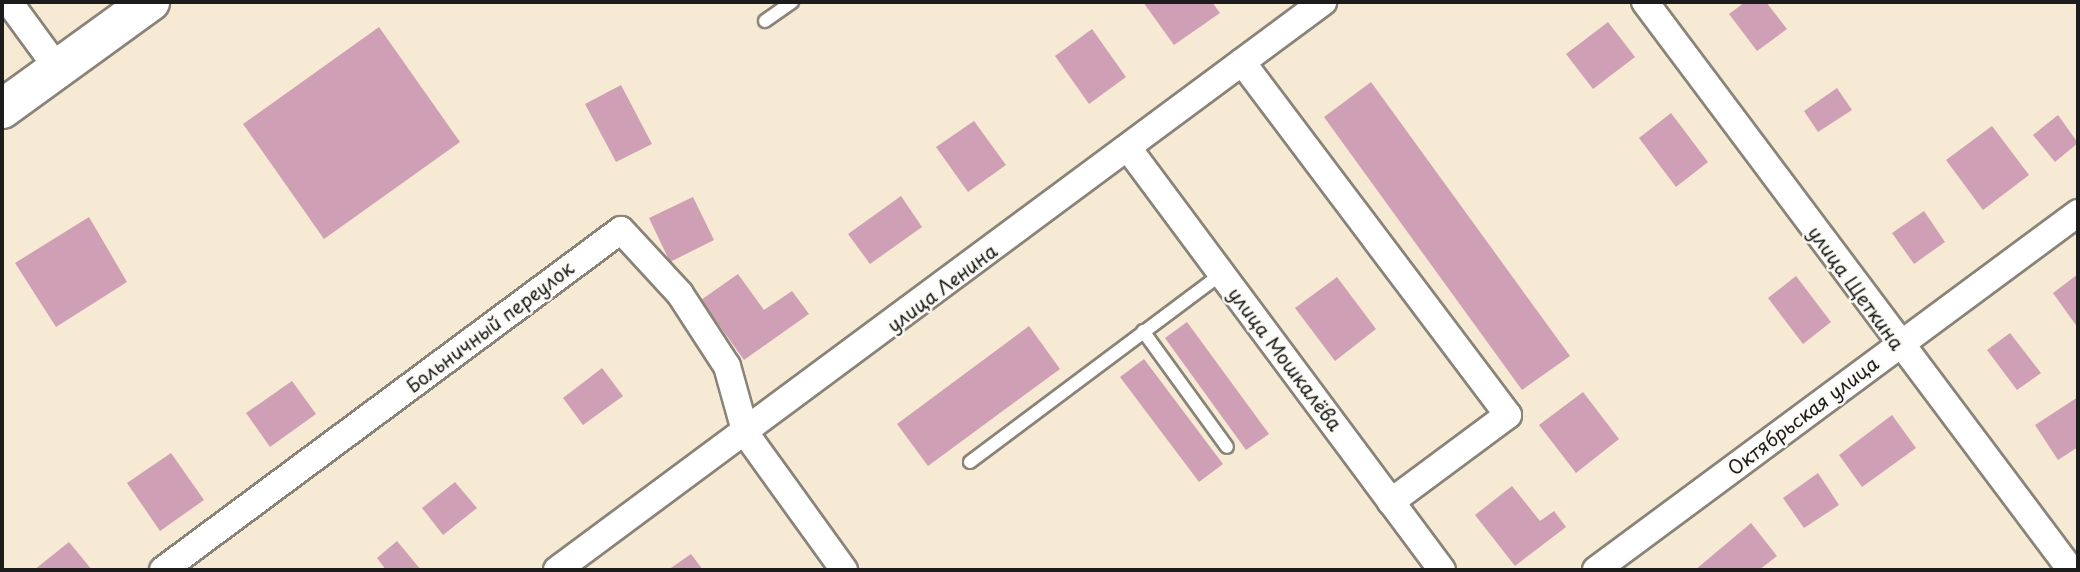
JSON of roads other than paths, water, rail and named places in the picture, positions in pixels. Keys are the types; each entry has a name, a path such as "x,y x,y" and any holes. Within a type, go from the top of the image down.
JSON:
{"main road":[{"path":"2,109 150,2"}],"street":[{"path":"9,2 58,69"},
{"name":"улица Ленина","path":"558,570 746,435 1323,2"},
{"name":"улица Щеткина","path":"1645,2 1898,346 2071,570"},
{"path":"1242,62 1508,415 1391,502"},
{"name":"улица Мошкалёва","path":"1128,148 1442,570"},
{"name":"Октябрьская улица","path":"1596,570 2078,213"},
{"name":"Больничный переулок","path":"163,570 621,230 680,294 727,366 746,435"},
{"path":"746,435 844,570"}],"lane":[{"path":"765,21 792,2"},
{"path":"970,462 1221,274"},
{"path":"1143,331 1227,447"}]}
